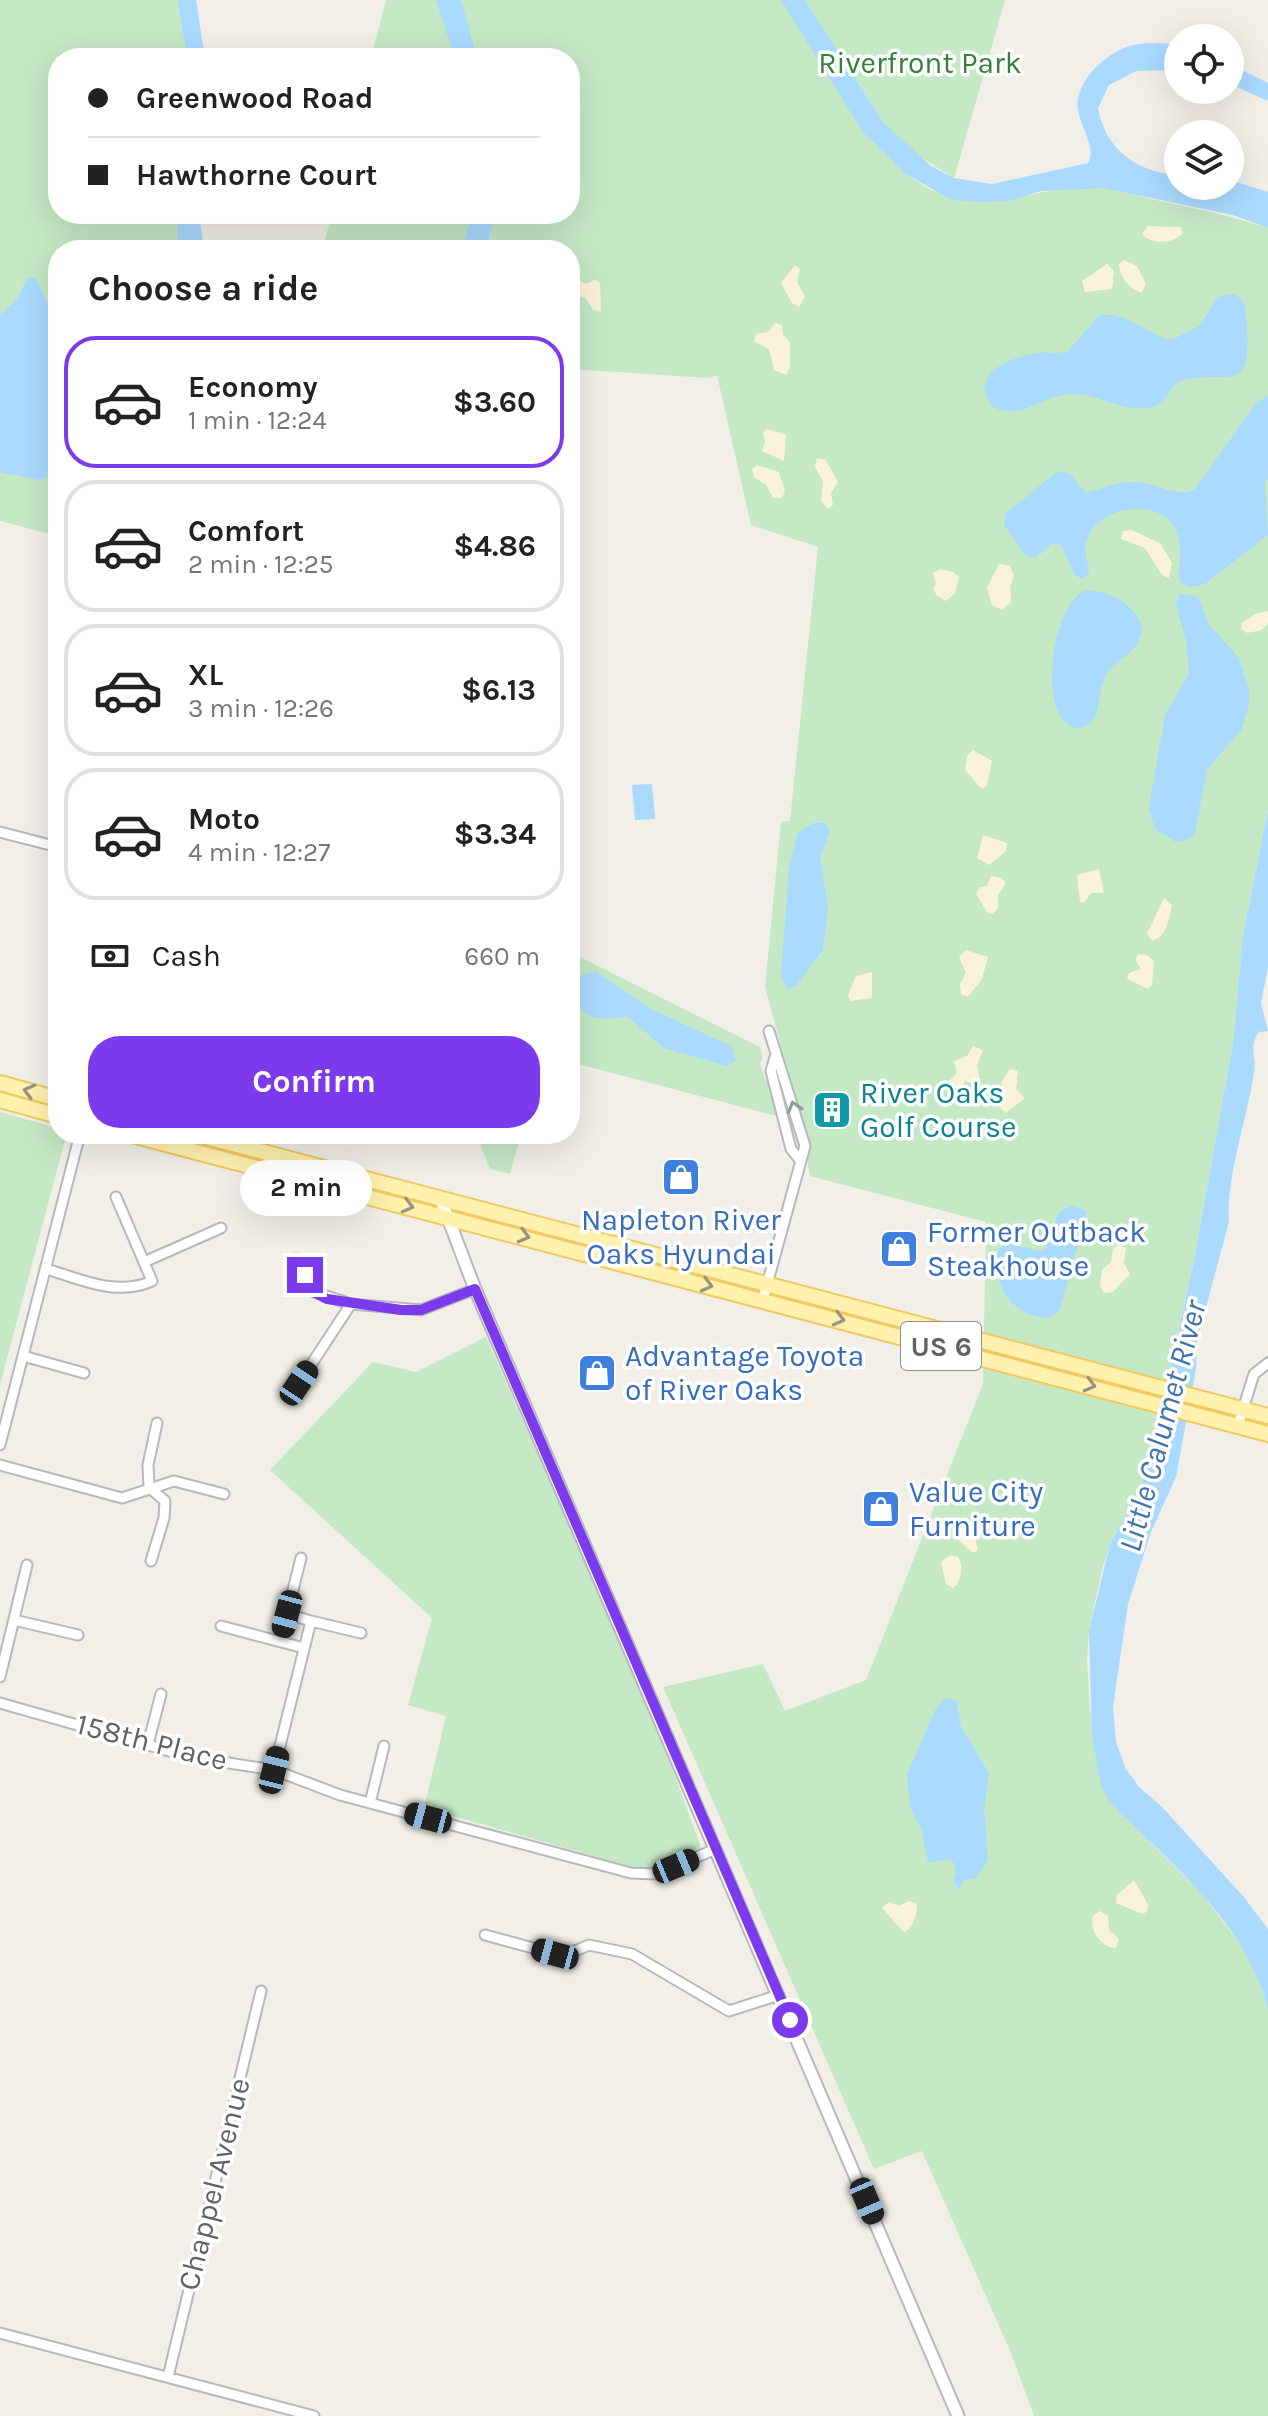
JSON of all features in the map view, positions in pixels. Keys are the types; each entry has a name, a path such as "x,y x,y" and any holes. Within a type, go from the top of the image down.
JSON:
{"main road":[{"path":"0,1083 48,1096"},
{"path":"0,1100 48,1113"},
{"name":"US 6","path":"167,1144 1268,1434"},
{"name":"US 6","path":"234,1144 1268,1416"}],"street":[{"path":"0,832 48,844"},
{"path":"763,1299 805,1146 784,1068 775,1057 769,1031"},
{"path":"0,1445 77,1144"},
{"path":"46,1269 119,1290 134,1289 152,1281 116,1197"},
{"path":"440,1197 475,1289 958,2416"},
{"path":"144,1262 221,1228"},
{"path":"296,1259 314,1292 351,1304 421,1310 475,1289"},
{"path":"299,1383 351,1304"},
{"path":"23,1356 84,1373"},
{"path":"1238,1425 1254,1374 1268,1363"},
{"path":"151,1561 164,1518 165,1501 149,1487 148,1465 157,1423"},
{"path":"0,1465 122,1498 174,1481 224,1494"},
{"path":"280,1641 301,1558"},
{"path":"0,1677 27,1565"},
{"path":"287,1614 361,1633"},
{"path":"14,1620 78,1635"},
{"path":"274,1770 311,1621"},
{"path":"221,1626 304,1648"},
{"path":"148,1744 161,1694"},
{"name":"158th Place","path":"0,1703 190,1757 274,1770 340,1795 645,1875 656,1874 716,1849"},
{"path":"370,1803 384,1746"},
{"path":"485,1935 555,1954 568,1954 589,1945 632,1954 729,2011 779,1995"},
{"name":"Chappel Avenue","path":"168,2377 261,1991"},
{"path":"0,2333 314,2416"}],"green space":[{"path":"0,0 177,0 185,48 48,48 48,224 177,224 178,240 48,240 48,533 0,521"},
{"name":"River Oaks Golf Course","path":"386,0 781,0 867,132 905,172 929,189 953,198 977,201 1076,188 1103,188 1268,228 1268,810 1243,936 1233,1043 1194,1261 1152,1451 1139,1491 1110,1544 1102,1570 1089,1631 1087,1661 1090,1710 1110,1802 1201,1893 1252,1959 1268,2010 1268,2416 1034,2416 1011,2353 922,2151 874,2169 663,1687 763,1664 785,1711 866,1680 983,1384 986,1222 810,1176 800,1116 765,987 781,822 790,821 818,547 751,525 717,375 710,378 580,370 580,240 325,240 329,224 580,224 580,48 374,48"},
{"name":"Riverfront Park","path":"805,0 1005,0 954,178 908,149 883,122"},
{"name":"River Oaks Golf Course","path":"580,957 760,1047 763,1058 760,1063 765,1079 770,1081 780,1117 580,1065"},
{"path":"0,1112 48,1125 48,1144 64,1144 0,1385"},
{"path":"480,1144 518,1144 510,1174 490,1169"},
{"path":"486,1337 651,1711 701,1847 651,1872 424,1808 446,1716 408,1705 432,1618 270,1470 373,1362 416,1372"}],"sand":[{"path":"1148,226 1180,227 1183,233 1168,241 1151,240 1142,234"},
{"path":"1124,260 1137,266 1146,284 1142,292 1133,289 1123,278 1119,264"},
{"path":"1107,264 1114,271 1112,289 1085,292 1082,281"},
{"path":"795,265 800,269 797,282 805,297 799,307 792,303 781,283"},
{"path":"595,280 600,283 601,311 593,310 586,298 580,296 580,281 586,284"},
{"path":"775,323 782,325 783,335 790,342 790,368 786,375 774,370 769,349 754,341 756,334 768,332"},
{"path":"767,429 786,435 784,461 762,451 765,442 763,432"},
{"path":"817,458 826,460 838,482 831,493 833,505 828,509 821,501 823,481 815,467"},
{"path":"757,465 779,472 785,491 782,498 773,498 766,485 754,477 752,469"},
{"path":"1132,530 1161,544 1172,563 1169,578 1162,575 1145,548 1121,539 1123,531"},
{"path":"999,564 1010,566 1014,576 1010,587 1011,602 1002,610 992,605 987,588"},
{"path":"940,569 959,577 955,593 946,601 937,596 933,589 936,584 933,573"},
{"path":"1268,611 1268,623 1262,630 1247,633 1241,629 1242,623 1255,614"},
{"path":"973,750 992,761 987,785 982,789 965,770 967,756"},
{"path":"983,835 1007,843 1006,851 989,865 977,858"},
{"path":"1099,869 1104,893 1091,893 1084,903 1080,902 1077,875"},
{"path":"991,876 1001,878 1006,883 998,895 998,908 993,914 987,912 976,894 980,887 987,886"},
{"path":"1164,898 1172,905 1168,921 1161,936 1152,941 1147,934"},
{"path":"966,950 988,957 982,979 968,997 961,994 960,984 966,973 959,957"},
{"path":"1138,954 1147,955 1154,961 1152,985 1148,989 1127,979 1129,973 1141,969 1135,960"},
{"path":"872,972 872,998 850,1001 848,995 856,976"},
{"path":"973,1046 983,1050 977,1065 980,1081 976,1084 965,1081 959,1092 950,1092 946,1084 957,1073 954,1061 967,1056"},
{"path":"1010,1069 1018,1071 1016,1089 1025,1098 1006,1113 1000,1108 1004,1094 1001,1083"},
{"path":"1118,1245 1126,1248 1124,1263 1130,1274 1113,1292 1104,1293 1100,1286 1102,1270 1111,1262 1113,1249"},
{"path":"977,1522 982,1527 975,1537 978,1550 973,1553 955,1537 952,1529"},
{"path":"950,1555 958,1557 961,1565 960,1578 953,1588 946,1584 941,1562"},
{"path":"1134,1880 1148,1905 1147,1912 1142,1914 1116,1903 1117,1895"},
{"path":"909,1901 917,1904 917,1912 912,1925 904,1932 882,1908 889,1902 899,1906"},
{"path":"1100,1911 1108,1916 1109,1930 1119,1939 1116,1948 1106,1945 1095,1932 1093,1916"}],"water":[{"path":"177,0 196,0 203,48 185,48"},
{"path":"436,0 461,0 474,48 452,48"},
{"path":"781,0 805,0 883,122 931,166 954,178 992,184 1088,163 1091,151 1078,110 1078,99 1087,78 1104,60 1124,48 1164,44 1164,70 1136,71 1109,85 1098,108 1108,136 1137,164 1164,173 1164,200 1244,200 1244,184 1268,192 1268,228 1233,215 1103,188 1041,191 1008,201 953,200 906,174 863,132"},
{"path":"1244,71 1268,83 1268,101 1244,90"},
{"path":"177,224 200,224 203,240 178,240"},
{"path":"470,224 492,224 488,240 464,240"},
{"path":"28,277 36,278 48,304 48,477 39,480 0,472 0,315 18,298"},
{"path":"1234,294 1245,308 1247,350 1245,364 1233,376 1179,381 1163,401 1148,408 1126,407 1074,394 1011,411 993,407 987,396 985,386 988,377 1003,364 1025,355 1068,351 1099,316 1119,317 1172,340 1199,326 1219,296"},
{"path":"1268,395 1268,476 1265,485 1268,535 1205,584 1190,587 1180,582 1177,532 1169,520 1144,509 1115,513 1092,529 1086,542 1089,573 1082,579 1075,575 1061,545 1051,544 1037,557 1027,557 1004,525 1006,513 1058,471 1070,474 1086,493 1130,482 1179,492 1194,490 1255,405"},
{"path":"1084,591 1102,593 1120,600 1134,613 1142,629 1137,644 1103,680 1098,707 1091,722 1074,728 1062,718 1055,702 1053,659 1064,616 1073,600"},
{"path":"1180,594 1198,597 1208,623 1239,658 1249,691 1249,705 1242,729 1207,769 1195,834 1190,839 1176,842 1155,829 1149,808 1165,715 1189,673 1186,641 1176,604"},
{"path":"652,784 655,819 635,820 632,785"},
{"name":"Little Calumet River","path":"1268,810 1268,967 1261,1003 1268,1031 1259,1032 1254,1042 1255,1067 1234,1167 1229,1222 1197,1340 1196,1369 1176,1477 1151,1532 1128,1604 1113,1707 1116,1742 1126,1769 1139,1787 1162,1807 1243,1896 1268,1929 1268,2010 1258,1978 1225,1922 1181,1872 1110,1802 1101,1785 1092,1737 1089,1631 1110,1544 1139,1491 1152,1451 1194,1261 1233,1043 1243,936"},
{"path":"813,823 825,823 830,830 820,858 828,908 823,950 796,986 787,989 781,975 789,869 798,833"},
{"path":"595,971 651,1009 731,1046 736,1061 727,1066 664,1048 628,1017 601,1019 590,1016 580,1008 580,975"},
{"path":"1072,1206 1086,1211 1086,1218 1060,1308 1051,1318 1026,1313 1016,1307 1002,1288 998,1277 997,1252 1006,1243 1040,1251 1046,1249 1059,1212"},
{"path":"946,1698 957,1701 961,1727 989,1773 984,1809 988,1860 975,1879 963,1880 959,1890 953,1880 956,1876 954,1863 948,1859 928,1863 922,1831 910,1807 907,1775 936,1708"}],"place":[{"name":"River Oaks Golf Course","path":"832,1110"},
{"name":"Napleton River Oaks Hyundai","path":"681,1177"},
{"name":"Former Outback Steakhouse","path":"899,1249"},
{"name":"Advantage Toyota of River Oaks","path":"597,1373"},
{"name":"Value City Furniture","path":"881,1509"}],"route":[{"path":"305,1275 314,1292 327,1299 401,1310 421,1310 475,1289 790,2020"}]}
